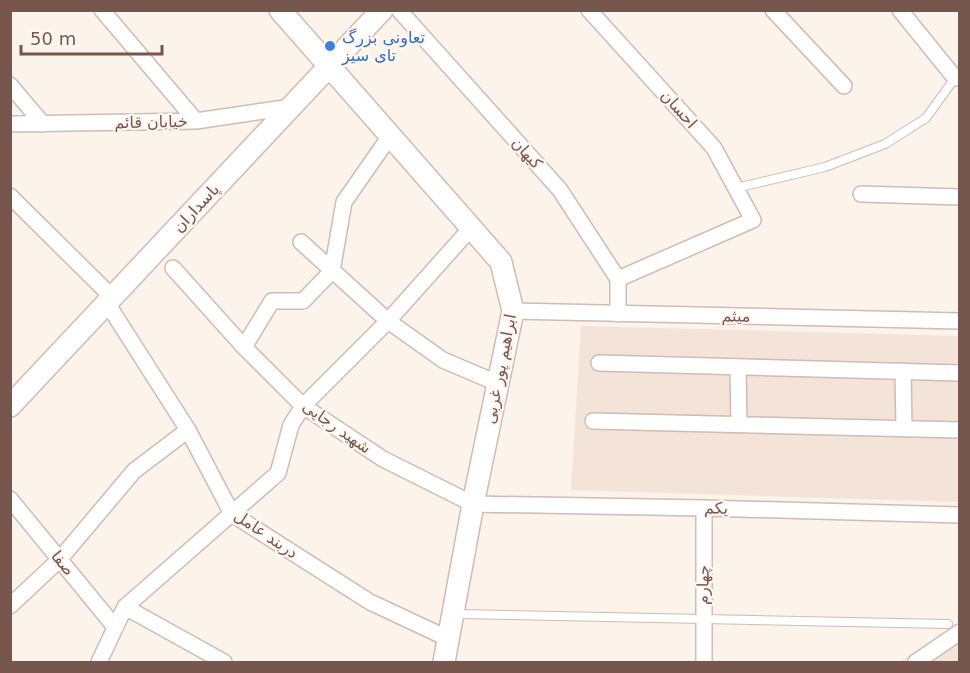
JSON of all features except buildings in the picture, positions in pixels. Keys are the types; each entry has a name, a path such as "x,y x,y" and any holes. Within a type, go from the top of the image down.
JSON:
{"street":[{"path":"102,10 196,121"},
{"name":"ابراهیم پور غربی","path":"280,10 501,262 513,312 473,504 444,663"},
{"name":"پاسداران","path":"10,406 382,10"},
{"name":"کیهان","path":"399,10 560,190 618,279"},
{"name":"احسان","path":"589,10 714,148 753,220 618,279"},
{"path":"773,10 844,86"},
{"path":"900,10 958,76"},
{"path":"10,85 43,124"},
{"name":"خیابان قائم","path":"10,124 196,121 291,107"},
{"path":"244,347 272,301 303,301 332,271 344,202 390,136"},
{"path":"861,194 960,197"},
{"name":"دربند عامل","path":"10,196 110,300 188,430 232,514 370,602 449,639"},
{"path":"99,663 125,607 279,473 291,425 303,406 388,321 471,228"},
{"path":"301,242 388,321 443,360 497,383"},
{"name":"شهید رجایی","path":"173,268 244,347 303,406 383,459 473,504"},
{"path":"618,279 618,314"},
{"name":"میثم","path":"513,312 960,321"},
{"path":"599,363 960,373"},
{"path":"738,366 739,425"},
{"path":"903,371 904,429"},
{"path":"593,421 960,430"},
{"path":"10,606 60,560 134,471 188,430"},
{"name":"صفا","path":"10,499 116,627"},
{"name":"یکم","path":"473,504 960,515"},
{"name":"چهارم","path":"704,508 704,663"},
{"path":"125,607 224,663"},
{"path":"916,663 954,628"}],"lane":[{"path":"736,189 825,167 885,144 926,118 958,76"},
{"path":"454,614 703,619 954,628"}],"shaded area":[{"path":"581,326 959,336 959,502 571,490"},
{"path":"959,625 959,662 899,662"}],"place":[{"name":"تعاونی بزرگ تای سیز","path":"330,46"}]}
